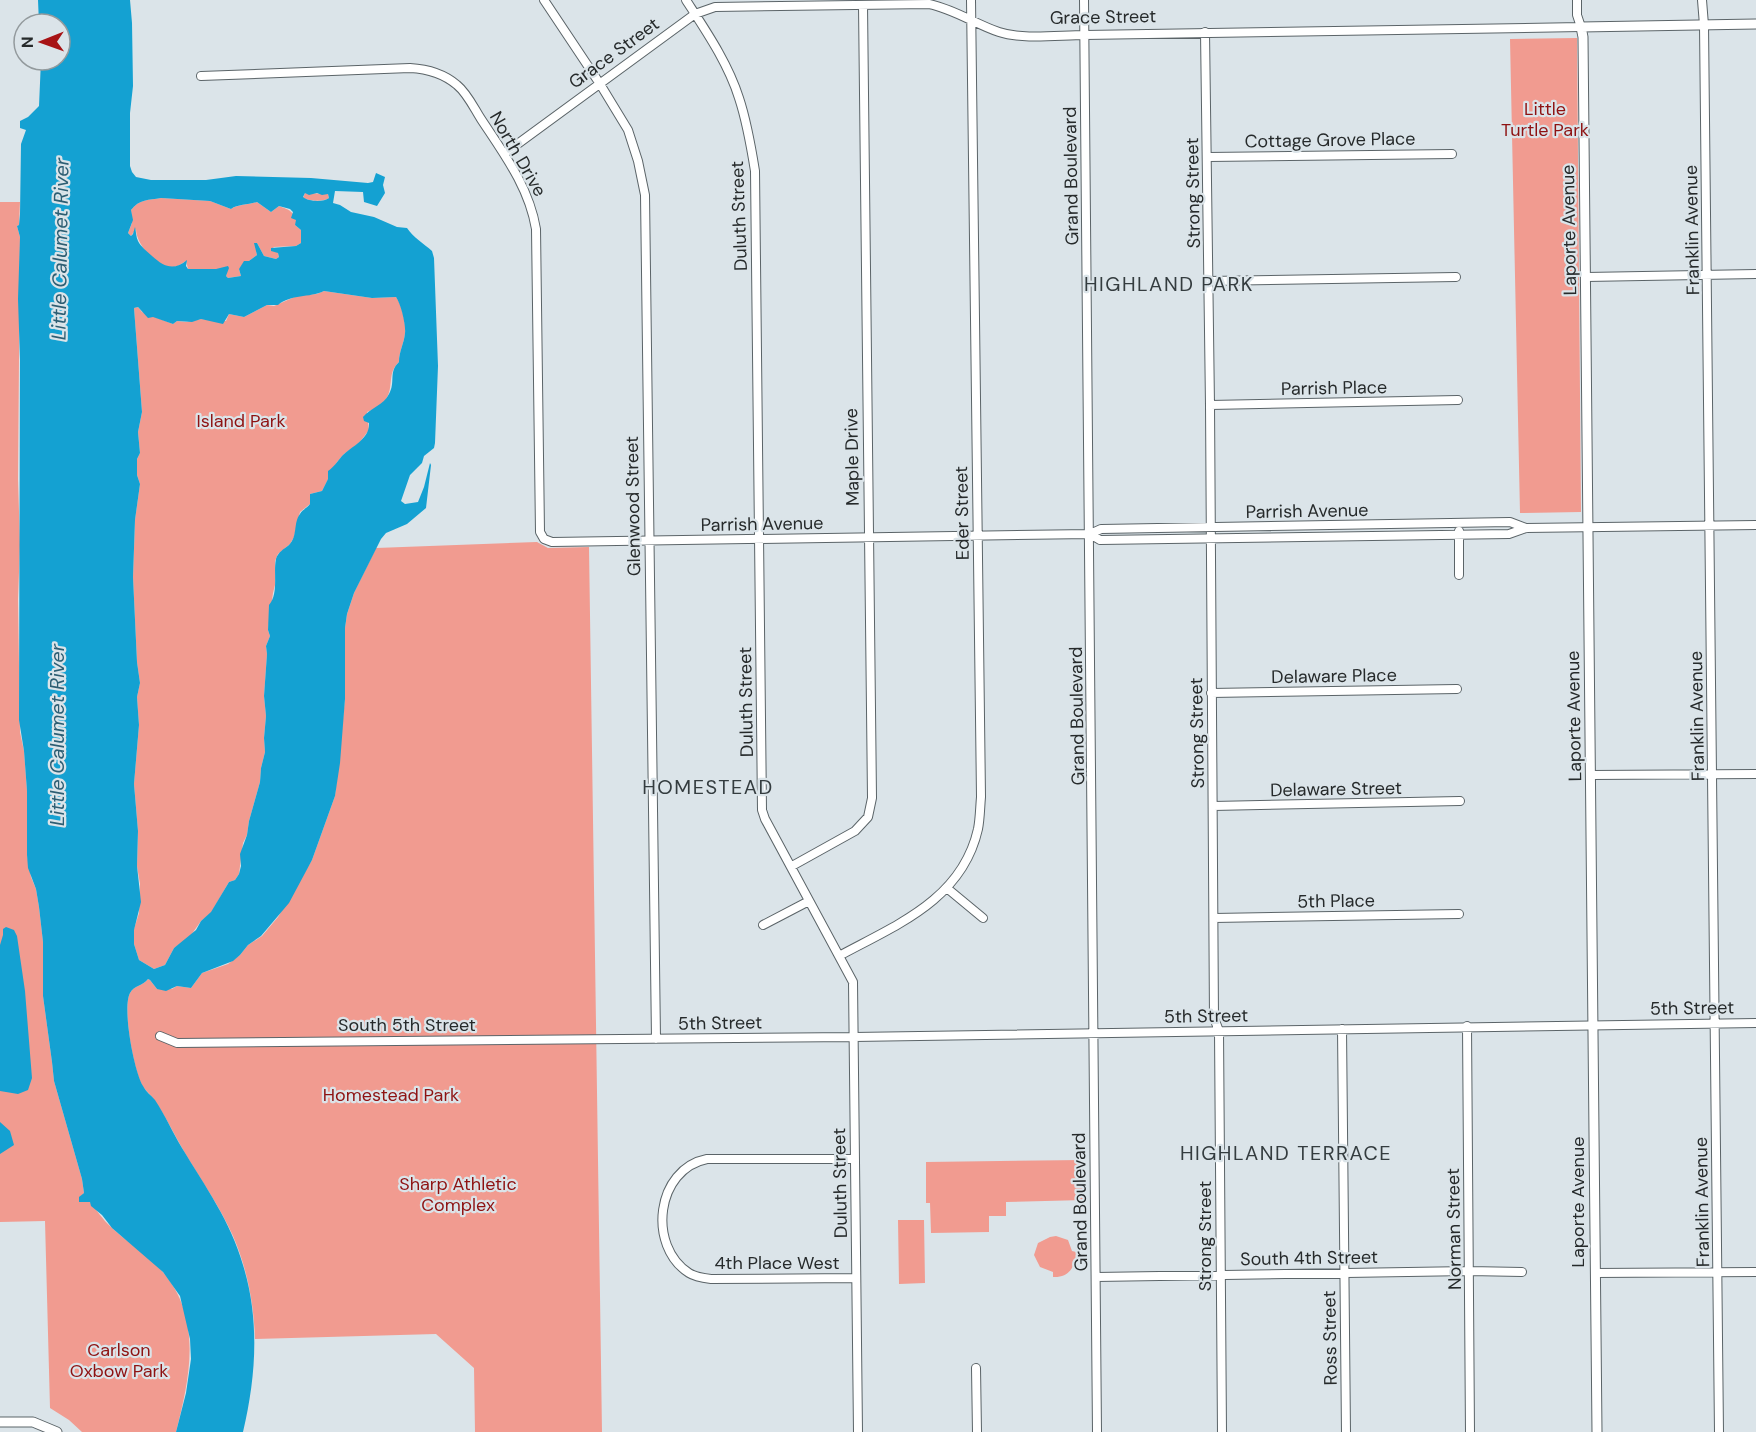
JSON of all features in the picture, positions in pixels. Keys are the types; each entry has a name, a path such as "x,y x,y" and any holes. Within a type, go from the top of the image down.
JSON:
{"street":[{"name":"Glenwood Street","path":"544,0 628,130 638,161 645,195 656,1039"},
{"name":"Duluth Street","path":"686,0 726,65 739,97 749,137 754,171 762,810 853,982 858,1432"},
{"name":"Eder Street","path":"839,956 907,919 948,889 961,870 978,830 981,797 971,0"},
{"name":"Grand Boulevard","path":"1084,0 1097,1432"},
{"name":"Laporte Avenue","path":"1577,0 1577,15 1584,37 1597,1432"},
{"name":"Franklin Avenue","path":"1702,0 1719,1432"},
{"name":"Grace Street","path":"504,154 695,14 716,6 929,4 946,8 1000,32 1020,35 1756,24"},
{"name":"Maple Drive","path":"792,866 855,831 868,817 871,807 862,5"},
{"name":"Strong Street","path":"1205,32 1208,157 1214,1018 1219,1030 1222,1432"},
{"name":"North Drive","path":"201,76 425,69 446,76 459,86 504,154 525,189 533,208 536,229 540,532 544,539"},
{"name":"Cottage Grove Place","path":"1208,157 1452,154"},
{"path":"1586,277 1756,274"},
{"path":"1209,280 1456,277"},
{"name":"Parrish Place","path":"1210,405 1458,400"},
{"name":"Parrish Avenue","path":"544,539 552,542 977,536 1090,534 1101,529 1510,522 1526,528"},
{"path":"1459,523 1459,575"},
{"name":"Parrish Avenue","path":"1090,534 1100,540 1509,534 1526,528 1756,525"},
{"name":"Delaware Place","path":"1211,693 1457,689"},
{"path":"1591,775 1756,774"},
{"name":"Delaware Street","path":"1213,806 1460,801"},
{"path":"948,889 983,918"},
{"path":"764,925 809,901"},
{"name":"5th Place","path":"1214,918 1459,914"},
{"name":"5th Street","path":"656,1039 1756,1023"},
{"name":"Norman Street","path":"1467,1026 1470,1432"},
{"name":"Ross Street","path":"1342,1029 1346,1432"},
{"name":"South 5th Street","path":"160,1036 177,1043 656,1039"},
{"name":"4th Place West","path":"855,1159 698,1161 687,1166 678,1175 669,1190 663,1219 668,1249 689,1273 699,1277 711,1279 856,1278"},
{"name":"South 4th Street","path":"1096,1277 1522,1272"},
{"path":"1595,1274 1756,1272"},
{"path":"976,1368 977,1432"},
{"path":"0,1422 33,1422 57,1432"}],"green space":[{"name":"Little Turtle Park","path":"1577,38 1581,512 1520,513 1510,39"},
{"path":"305,193 328,194 329,198 320,201 309,200 303,198"},
{"path":"161,198 210,201 231,209 257,202 271,212 279,206 294,215 297,222 295,225 301,230 301,243 296,246 273,247 279,257 276,259 264,256 255,243 257,255 239,269 241,276 228,278 227,271 188,269 186,261 169,267 152,258 142,247 136,229 131,236 128,233 132,223 131,210 134,206 144,201"},
{"name":"Carlson Oxbow Park","path":"0,202 20,202 19,225 17,226 20,237 18,599 20,732 27,791 27,855 39,907 43,942 43,996 54,1081 82,1179 84,1193 81,1196 82,1202 90,1202 107,1224 162,1271 175,1289 183,1308 188,1328 189,1369 176,1432 82,1432 50,1408 45,1221 0,1222"},
{"name":"Island Park","path":"324,291 372,298 396,297 402,309 405,329 399,362 394,368 385,401 367,412 369,430 359,443 337,462 322,491 310,494 310,504 300,512 294,537 290,544 278,554 275,561 275,585 268,630 270,636 266,646 265,752 260,782 243,843 239,874 235,880 229,882 211,913 201,921 189,938 174,948 165,965 154,969 139,960 134,944 134,929 139,913 140,884 137,866 138,831 134,784 139,725 137,697 140,683 133,577 135,520 140,484 137,475 137,459 140,453 138,432 142,412 134,308 138,307 142,312 173,324 177,321 187,322 201,319 226,321 229,314 244,317 267,305 274,306 299,295 317,294"},
{"name":"Homestead Park","path":"537,542 548,548 589,547 602,1432 475,1432 474,1368 436,1334 255,1339 249,1286 238,1248 228,1225 159,1107 143,1087 130,1040 127,1012 130,993 148,979 157,989 172,989 177,986 191,988 202,973 228,964 240,955 248,945 262,936 278,917 312,860 335,796 345,699 347,614 354,593 376,548"},
{"path":"1083,1160 1084,1200 1006,1202 1006,1216 989,1216 989,1232 931,1233 930,1203 926,1203 926,1162"},
{"path":"898,1220 924,1220 925,1283 899,1284"},
{"path":"1056,1236 1068,1240 1072,1251 1076,1252 1076,1257 1067,1273 1053,1277 1053,1272 1040,1267 1034,1255 1038,1243"}],"water":[{"name":"Little Calumet River","path":"38,0 130,0 133,86 130,113 130,166 136,177 151,180 206,180 236,176 311,178 368,183 373,182 376,173 385,177 383,185 385,193 377,206 364,202 363,192 335,191 333,203 351,212 407,228 432,251 434,258 438,366 435,443 434,448 424,456 422,463 410,475 401,501 405,504 418,502 430,463 426,508 407,524 386,533 381,539 354,593 347,614 345,699 340,763 335,796 312,860 289,903 261,936 248,945 233,961 202,973 191,988 177,986 166,991 157,989 148,979 132,990 128,1001 130,1040 144,1088 159,1106 217,1205 232,1234 243,1265 252,1307 254,1349 251,1390 243,1432 176,1432 186,1393 191,1359 190,1339 180,1296 163,1272 112,1228 91,1206 90,1202 79,1202 79,1197 84,1193 82,1179 54,1081 43,996 43,942 39,907 36,889 28,868 27,791 19,720 20,360 18,299 20,237 17,226 20,214 21,144 26,130 20,128 20,121 28,117 39,106 40,72 72,72 72,12 38,12","holes":["305,193 309,195 328,194 329,198 320,201 303,197","161,198 210,201 231,209 257,202 271,212 279,206 290,209 293,212 291,218 296,220 295,225 301,230 301,243 296,246 271,248 271,251 278,253 279,257 276,259 264,256 257,243 254,243 257,255 249,261 244,261 239,269 241,276 228,278 226,276 228,266 216,269 188,269 187,260 178,266 165,265 156,260 141,245 137,239 135,227 131,236 128,233 133,220 131,210 134,206 141,202","324,291 372,298 396,297 405,329 399,362 394,370 391,390 387,398 363,417 364,421 369,423 367,434 328,471 328,479 322,491 310,494 310,504 298,518 292,541 276,559 275,589 269,605 268,630 270,636 266,646 265,752 260,782 240,854 239,874 235,880 229,882 211,912 201,921 196,930 174,948 165,965 154,969 139,960 134,944 134,930 141,902 137,866 138,831 134,784 139,725 137,697 140,683 133,577 135,520 140,484 137,475 137,459 140,453 138,432 142,412 134,308 138,307 148,318 153,317 173,324 177,321 192,322 201,319 223,324 229,314 244,317 267,305 278,305 289,299"]},
{"path":"6,927 14,930 17,936 25,991 32,1078 28,1090 18,1094 0,1091 0,945 3,929"},
{"path":"0,1122 10,1131 14,1145 0,1154"}],"district":[{"name":"HIGHLAND PARK","path":"1169,284"},
{"name":"HOMESTEAD","path":"708,787"},
{"name":"HIGHLAND TERRACE","path":"1286,1153"}],"park label":[{"name":"Sharp Athletic Complex","path":"458,1194"}]}
